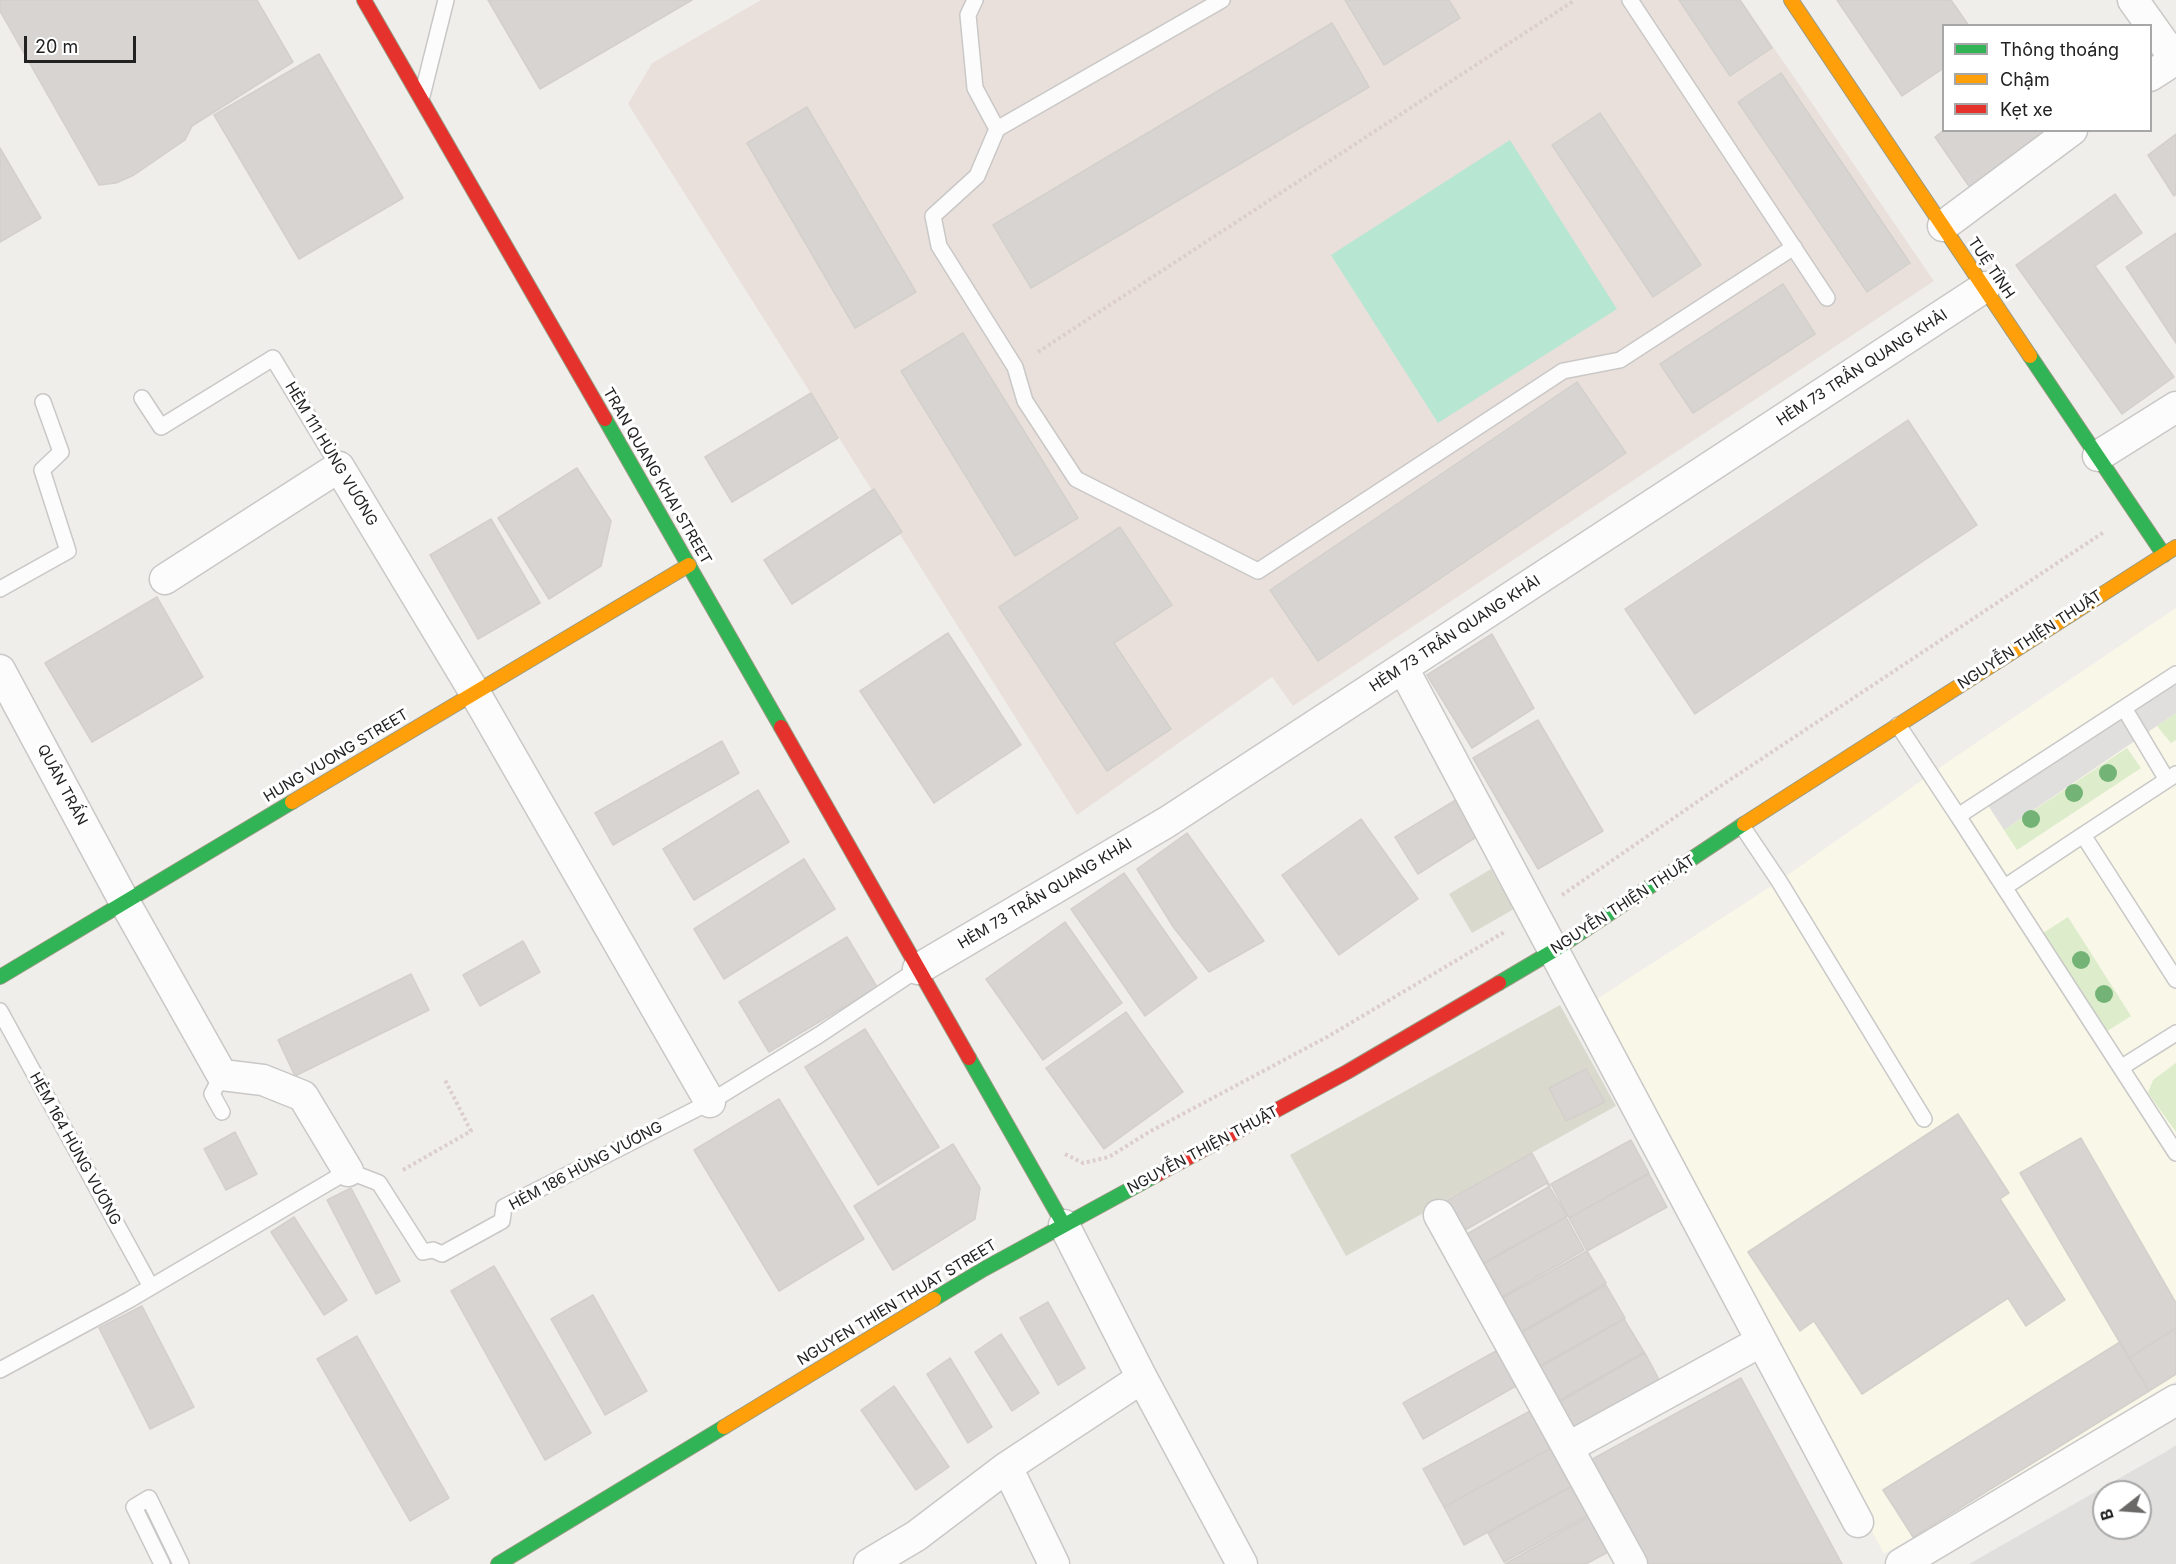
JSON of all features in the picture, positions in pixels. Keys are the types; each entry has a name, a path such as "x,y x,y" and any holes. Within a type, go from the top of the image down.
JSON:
{"street":[{"name":"TRAN QUANG KHAI STREET","path":"364,0 918,969"},
{"name":"TUỆ TĨNH","path":"1791,0 2164,555"},
{"path":"2133,0 2150,24"},
{"path":"2152,26 2176,59 2152,75"},
{"path":"1943,226 2069,132"},
{"name":"HẺM 73 TRẦN QUANG KHẢI","path":"918,969 1167,822 1985,288"},
{"path":"2098,456 2176,407"},
{"path":"165,579 339,467"},
{"name":"HẺM 111 HÙNG VƯƠNG","path":"339,467 475,693 710,1102"},
{"name":"NGUYỄN THIỆN THUẬT","path":"1064,1225 1347,1072 1553,951 1742,826 2176,547"},
{"name":"HUNG VUONG STREET","path":"0,977 689,565"},
{"path":"1403,668 1760,1342 1858,1522"},
{"name":"QUÂN TRẤN","path":"0,670 124,901"},
{"path":"124,901 222,1075 263,1080 303,1096 348,1171"},
{"path":"918,969 1064,1225 1142,1378 1242,1564"},
{"path":"1440,1215 1632,1564"},
{"name":"NGUYEN THIEN THUAT STREET","path":"498,1564 984,1269 1064,1225"},
{"path":"1569,1447 1760,1342"},
{"path":"869,1564 916,1536 1007,1467 1142,1378"},
{"path":"1901,1564 2173,1406"},
{"path":"1007,1467 1054,1564"}],"lane":[{"path":"421,99 446,0"},
{"path":"975,0 968,15 975,88 997,129"},
{"path":"1222,0 997,129 977,176 933,216 939,246 1015,367 1025,401 1076,479 1258,571 1563,371 1620,360 1794,247"},
{"path":"1629,0 1827,298"},
{"name":"HẺM 111 HÙNG VƯƠNG","path":"142,398 161,427 273,358 339,467"},
{"path":"0,589 68,552 42,470 61,452 43,402"},
{"path":"1958,816 2176,674"},
{"path":"2005,887 2172,777 2124,708"},
{"path":"1898,725 2176,1153"},
{"path":"1742,826 1779,881 1924,1119"},
{"path":"2083,836 2176,980"},
{"path":"710,1102 819,1035 918,969"},
{"name":"HẺM 164 HÙNG VƯƠNG","path":"0,1011 151,1287"},
{"path":"2122,1067 2176,1033"},
{"path":"222,1075 212,1094 222,1112"},
{"name":"HẺM 186 HÙNG VƯƠNG","path":"379,1183 423,1252 433,1250 442,1254 502,1221 504,1207 710,1102"},
{"path":"0,1370 151,1287 348,1171 379,1183"},
{"path":"162,1564 135,1507 149,1498 181,1564"}],"path":[{"path":"1015,367 1575,0"},
{"path":"1062,1152 1083,1162 1109,1157 1149,1132 1327,1037 1534,915 1710,793 2135,511"},
{"path":"379,1183 471,1131 444,1078"}],"shaded area":[{"path":"761,0 1741,0 1934,281 1293,706 1272,677 1077,815 628,104 652,63"},
{"path":"2176,608 2176,1381 1884,1554 1594,1001 1779,881 1958,755"},
{"path":"2176,673 2176,713 2004,830 1984,799"},
{"path":"1491,869 1514,909 1472,933 1449,894"},
{"path":"1560,1005 1616,1106 1346,1256 1290,1155"},
{"path":"2176,1445 2176,1564 1969,1564 2092,1494 2092,1540 2152,1540 2152,1480 2116,1480"}],"green space":[{"path":"1510,140 1617,309 1438,423 1331,255"},
{"path":"2176,713 2176,740 2171,743 2157,726"},
{"path":"2127,748 2141,768 2017,850 2004,830"},
{"path":"2068,917 2131,1016 2101,1035 2037,937"},
{"path":"2176,1063 2176,1132 2148,1093 2153,1080"}],"building":[{"path":"0,0 257,0 293,62 192,126 185,140 134,175 116,183 99,185 0,11"},
{"path":"488,0 692,0 540,89"},
{"path":"1345,0 1449,0 1460,18 1384,65"},
{"path":"1679,0 1740,0 1772,48 1730,76"},
{"path":"1837,0 1951,0 1968,24 1942,24 1942,69 1902,96"},
{"path":"1332,23 1369,87 1031,288 993,225"},
{"path":"319,54 403,198 299,259 214,115"},
{"path":"1781,73 1910,263 1867,292 1738,102"},
{"path":"807,107 916,292 855,328 747,143"},
{"path":"1600,113 1701,265 1653,297 1552,145"},
{"path":"1942,132 2059,132 1973,192 1935,137"},
{"path":"2176,134 2176,194 2174,196 2148,155"},
{"path":"0,148 41,218 0,242"},
{"path":"2115,194 2142,233 2095,266 2174,377 2122,414 2016,265"},
{"path":"2176,233 2176,343 2126,267"},
{"path":"1783,284 1815,334 1693,413 1660,364"},
{"path":"963,333 1078,518 1015,556 901,371"},
{"path":"1577,382 1626,453 1318,661 1270,590"},
{"path":"811,393 838,438 732,502 705,457"},
{"path":"1908,420 1977,525 1695,714 1625,609"},
{"path":"577,468 611,521 601,566 549,599 498,518"},
{"path":"874,489 902,532 792,604 764,560"},
{"path":"491,519 540,603 478,639 430,555"},
{"path":"1120,527 1172,605 1114,643 1171,729 1107,771 999,607"},
{"path":"157,597 203,677 92,742 45,663"},
{"path":"948,633 1021,745 934,803 860,691"},
{"path":"1492,634 1534,708 1472,748 1427,675"},
{"path":"1538,720 1603,831 1538,869 1473,758"},
{"path":"722,741 739,773 613,845 595,813"},
{"path":"758,790 789,842 694,900 663,849"},
{"path":"1459,798 1481,834 1418,874 1395,837"},
{"path":"1361,819 1418,899 1339,955 1282,875"},
{"path":"1187,833 1264,941 1209,972 1174,928 1137,869"},
{"path":"804,859 835,909 724,979 694,929"},
{"path":"1124,873 1197,978 1145,1016 1071,909"},
{"path":"1065,922 1122,1003 1043,1060 986,979"},
{"path":"847,937 877,987 769,1052 739,1002"},
{"path":"523,941 540,972 480,1006 463,975"},
{"path":"411,974 429,1010 295,1076 278,1040"},
{"path":"1126,1012 1183,1092 1104,1149 1046,1068"},
{"path":"865,1029 939,1147 878,1185 805,1067"},
{"path":"1586,1069 1605,1102 1566,1121 1549,1088"},
{"path":"779,1099 864,1239 779,1291 694,1150"},
{"path":"1958,1114 2009,1193 2000,1199 2065,1300 2026,1326 2008,1298 1862,1394 1814,1321 1800,1331 1748,1252"},
{"path":"235,1132 257,1174 226,1190 204,1149"},
{"path":"2081,1138 2176,1303 2176,1328 2129,1358 2020,1173"},
{"path":"1631,1140 1649,1173 1569,1218 1551,1184"},
{"path":"953,1144 980,1188 975,1219 893,1270 854,1206"},
{"path":"1532,1153 1550,1186 1455,1241 1436,1207"},
{"path":"1649,1174 1667,1207 1587,1251 1569,1218"},
{"path":"1547,1183 1567,1216 1471,1270 1453,1237"},
{"path":"351,1188 400,1281 376,1294 327,1200"},
{"path":"294,1217 347,1300 324,1315 271,1232"},
{"path":"1566,1217 1584,1250 1489,1304 1471,1271"},
{"path":"1587,1251 1606,1283 1510,1338 1492,1304"},
{"path":"494,1266 591,1433 545,1460 451,1291"},
{"path":"1606,1285 1625,1318 1529,1372 1511,1339"},
{"path":"593,1295 647,1391 605,1415 551,1319"},
{"path":"1048,1302 1085,1368 1058,1385 1020,1318"},
{"path":"142,1306 194,1407 150,1429 99,1328"},
{"path":"1624,1319 1644,1352 1548,1407 1530,1373"},
{"path":"2176,1328 2176,1374 2149,1391 2129,1358"},
{"path":"1001,1334 1039,1393 1012,1411 975,1352"},
{"path":"357,1336 449,1498 410,1521 317,1359"},
{"path":"2120,1342 2149,1391 1913,1537 1883,1490"},
{"path":"1496,1351 1516,1386 1423,1439 1403,1403"},
{"path":"1645,1353 1663,1387 1568,1441 1549,1408"},
{"path":"950,1358 992,1427 968,1443 927,1374"},
{"path":"1741,1378 1842,1564 1643,1564 1587,1462"},
{"path":"894,1386 949,1467 916,1490 861,1410"},
{"path":"1532,1410 1553,1447 1444,1507 1423,1469"},
{"path":"1553,1447 1574,1485 1464,1545 1444,1507"},
{"path":"1574,1485 1590,1514 1504,1562 1488,1533"},
{"path":"1590,1516 1610,1551 1586,1564 1505,1564"}],"traffic: fast":[{"path":"2030,356 2164,555"},
{"path":"605,419 781,727"},
{"path":"0,977 292,802"},
{"path":"1499,983 1553,951 1744,824"},
{"path":"969,1058 1064,1225"},
{"path":"934,1299 984,1269 1158,1174"},
{"path":"498,1564 724,1427"}],"traffic: slow":[{"path":"1791,0 2030,356"},
{"path":"1744,824 2176,547"},
{"path":"292,802 689,565"},
{"path":"724,1427 934,1299"}],"traffic: jam":[{"path":"364,0 605,419"},
{"path":"781,727 969,1058"},
{"path":"1158,1174 1347,1072 1499,983"}]}
